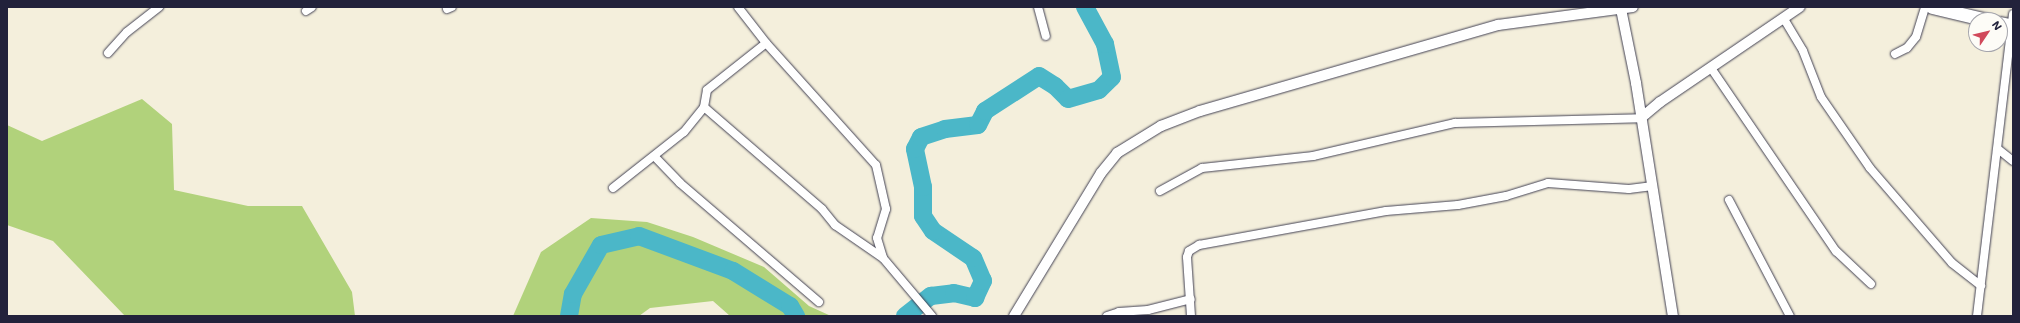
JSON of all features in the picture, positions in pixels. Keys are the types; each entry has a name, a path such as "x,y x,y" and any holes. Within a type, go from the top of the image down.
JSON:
{"main road":[{"path":"1932,7 1968,16"}],"street":[{"path":"108,53 127,32 159,7"},
{"path":"738,7 766,43 878,168 886,209 876,238 883,258"},
{"path":"1038,7 1046,36"},
{"path":"1014,316 1101,173 1117,153 1161,126 1200,111 1498,25 1633,7"},
{"path":"1160,192 1202,168 1313,156 1455,124 1641,118 1660,102 1800,7"},
{"path":"1895,54 1907,48 1916,37 1925,7"},
{"path":"1621,8 1653,186 1673,316"},
{"path":"1784,19 1803,51 1821,97 1870,168 1952,263 1981,286"},
{"path":"1977,316 1998,149 2010,22"},
{"path":"613,188 655,157 684,132 704,107 708,90 766,43"},
{"path":"1711,68 1836,251 1871,284"},
{"path":"704,107 822,209 835,225 883,258 910,293 931,315"},
{"path":"1998,149 2013,161"},
{"path":"655,157 680,183 819,302"},
{"path":"1191,316 1187,257 1189,251 1199,245 1386,211 1458,205 1506,196 1548,183 1629,189 1653,186"},
{"path":"1729,200 1769,280 1790,316"},
{"path":"1107,316 1119,312 1148,310 1191,299"}],"green space":[{"path":"142,99 172,124 174,190 248,206 302,206 352,292 355,316 125,316 53,241 7,225 7,125 42,141"},
{"path":"591,218 647,222 693,237 764,267 809,306 831,316 730,316 713,301 650,308 639,316 513,316 541,252"}],"waterway":[{"path":"905,316 931,296 954,293 975,298 983,281 973,258 933,231 923,216 923,187 915,149 921,137 945,129 978,125 985,111 1039,76 1055,86 1068,99 1099,90 1112,77 1105,44 1085,7"},
{"path":"569,316 573,294 601,245 639,236 733,271 790,306 796,316"}]}
